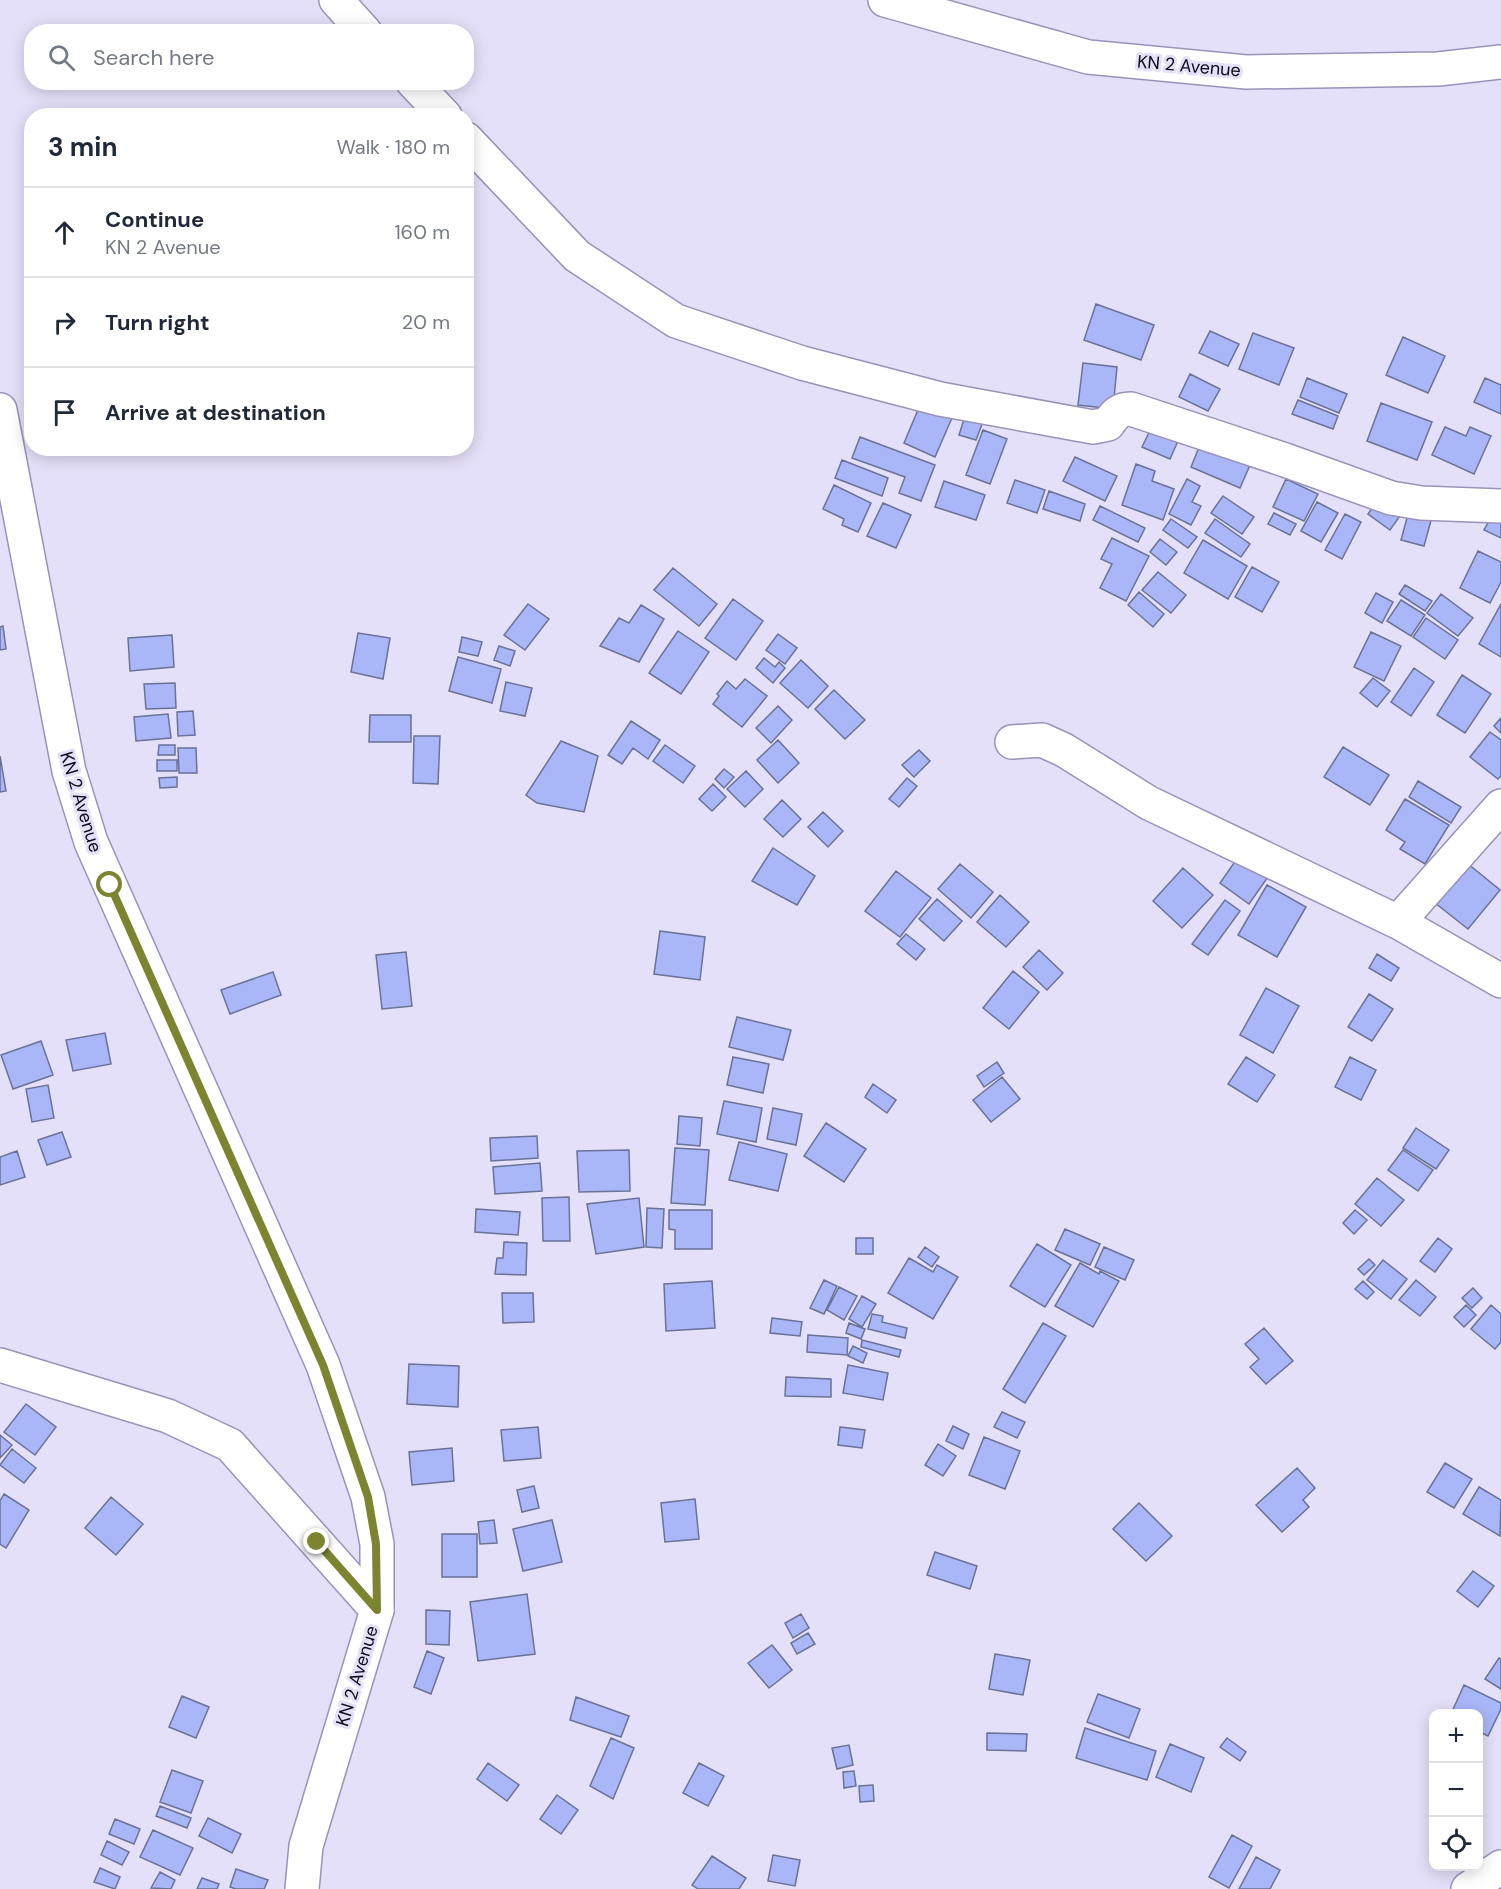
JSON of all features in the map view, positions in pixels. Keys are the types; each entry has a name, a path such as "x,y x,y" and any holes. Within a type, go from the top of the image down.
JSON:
{"street":[{"path":"336,0 358,24"},
{"name":"KN 2 Avenue","path":"885,0 1088,57 1246,72 1438,69 1501,62"},
{"path":"421,90 438,108"},
{"path":"474,147 577,256 676,321 802,363 940,399 1092,427 1108,424 1116,412 1131,409 1391,498 1421,503 1501,506"},
{"name":"KN 2 Avenue","path":"0,410 69,771 91,842 323,1365 368,1497 376,1544 377,1610 306,1845 302,1889"},
{"path":"1012,742 1042,740 1064,750 1149,803 1398,922 1501,981"},
{"path":"1398,922 1501,806"},
{"path":"0,1365 168,1416 230,1445 377,1610"},
{"path":"1468,1889 1501,1868"}],"building":[{"path":"1096,304 1154,325 1141,360 1084,340"},
{"path":"1210,331 1239,344 1228,366 1199,353"},
{"path":"1253,333 1294,348 1279,385 1239,369"},
{"path":"1403,337 1445,356 1428,393 1386,375"},
{"path":"1083,363 1117,367 1113,409 1078,405"},
{"path":"1190,374 1220,389 1208,411 1179,397"},
{"path":"1307,378 1347,394 1339,413 1300,397"},
{"path":"1485,378 1501,385 1501,414 1474,402"},
{"path":"923,398 955,411 935,457 904,443"},
{"path":"1298,400 1338,416 1333,429 1292,414"},
{"path":"1381,403 1432,422 1417,460 1367,441"},
{"path":"966,413 984,419 976,440 959,435"},
{"path":"1155,420 1182,432 1170,459 1142,447"},
{"path":"1445,427 1466,436 1470,427 1491,436 1474,474 1432,455"},
{"path":"983,430 1007,439 990,484 966,475"},
{"path":"1204,435 1254,456 1240,488 1191,467"},
{"path":"860,437 935,465 921,501 899,493 905,477 852,458"},
{"path":"1075,457 1117,476 1105,501 1063,481"},
{"path":"842,460 888,478 882,496 835,478"},
{"path":"1136,464 1155,471 1152,481 1174,489 1163,520 1122,505"},
{"path":"1187,479 1200,486 1192,502 1201,506 1191,525 1169,514"},
{"path":"1286,479 1318,494 1304,521 1273,507"},
{"path":"1015,480 1045,490 1037,513 1007,503"},
{"path":"944,481 985,495 976,520 935,507"},
{"path":"834,485 871,503 858,532 842,525 844,519 823,509"},
{"path":"1049,491 1085,504 1080,521 1043,509"},
{"path":"1223,496 1254,517 1242,534 1211,513"},
{"path":"1380,497 1402,513 1390,530 1368,514"},
{"path":"1317,502 1338,513 1321,542 1301,531"},
{"path":"883,503 911,515 896,548 867,536"},
{"path":"1100,506 1145,528 1138,542 1093,520"},
{"path":"1410,507 1433,513 1424,546 1401,540"},
{"path":"1497,507 1501,509 1501,538 1484,530"},
{"path":"1274,513 1296,524 1290,535 1268,524"},
{"path":"1345,514 1361,522 1342,559 1325,550"},
{"path":"1171,519 1197,537 1188,548 1163,530"},
{"path":"1215,519 1250,544 1241,557 1205,533"},
{"path":"1112,538 1149,556 1126,601 1100,588 1112,564 1101,559"},
{"path":"1160,539 1177,552 1166,565 1150,552"},
{"path":"1203,540 1247,566 1228,599 1184,573"},
{"path":"1478,551 1501,562 1501,582 1490,603 1460,588"},
{"path":"1252,567 1279,582 1262,612 1235,597"},
{"path":"673,568 717,604 699,626 654,590"},
{"path":"1158,572 1186,595 1171,613 1142,590"},
{"path":"1405,585 1432,601 1425,611 1399,594"},
{"path":"1139,592 1164,614 1153,627 1128,605"},
{"path":"1376,593 1393,602 1382,623 1365,613"},
{"path":"1441,594 1473,618 1458,636 1427,613"},
{"path":"733,599 763,621 736,660 705,638"},
{"path":"1401,600 1425,615 1411,636 1387,621"},
{"path":"528,604 549,619 525,650 504,635"},
{"path":"1501,604 1501,657 1479,644"},
{"path":"641,605 664,619 639,662 600,646 619,618 629,623"},
{"path":"1426,618 1458,640 1445,659 1413,637"},
{"path":"3,626 6,649 0,650 0,627"},
{"path":"678,631 709,652 681,694 649,673"},
{"path":"1371,632 1401,646 1384,681 1354,667"},
{"path":"358,633 390,638 383,679 351,672"},
{"path":"778,634 797,648 785,664 766,650"},
{"path":"172,635 174,667 130,671 128,638"},
{"path":"462,637 482,642 478,656 459,652"},
{"path":"499,646 515,651 510,666 494,660"},
{"path":"458,657 501,669 492,703 449,691"},
{"path":"764,658 775,667 779,662 785,668 773,683 756,668"},
{"path":"801,660 828,686 808,708 780,683"},
{"path":"1414,668 1434,682 1411,716 1391,702"},
{"path":"1462,675 1491,694 1465,733 1437,715"},
{"path":"1373,678 1390,691 1377,707 1360,693"},
{"path":"745,679 767,696 742,727 713,704 727,681 736,689"},
{"path":"506,682 532,688 525,716 500,711"},
{"path":"175,683 176,708 146,709 144,684"},
{"path":"834,690 865,720 845,739 815,709"},
{"path":"778,706 792,720 771,743 756,728"},
{"path":"193,711 195,735 178,736 177,712"},
{"path":"168,714 171,738 136,741 134,717"},
{"path":"370,715 411,715 411,742 369,742"},
{"path":"1501,718 1501,733 1494,726"},
{"path":"631,721 660,740 648,759 633,748 622,764 608,755"},
{"path":"1490,732 1501,740 1501,776 1498,779 1470,757"},
{"path":"414,736 440,736 438,784 413,783"},
{"path":"778,740 799,763 778,783 757,760"},
{"path":"561,741 598,756 584,812 537,803 526,795"},
{"path":"159,745 175,745 175,755 158,755"},
{"path":"665,745 695,766 683,783 653,761"},
{"path":"1343,747 1389,775 1370,805 1324,777"},
{"path":"178,748 196,748 197,773 179,773"},
{"path":"919,750 930,761 914,777 902,765"},
{"path":"0,756 6,791 0,792"},
{"path":"157,760 177,760 177,771 157,771"},
{"path":"724,769 734,777 724,788 715,779"},
{"path":"746,771 763,789 745,807 727,789"},
{"path":"177,777 177,787 160,788 159,778"},
{"path":"907,778 917,786 899,807 889,799"},
{"path":"1418,781 1461,807 1451,823 1409,797"},
{"path":"713,784 726,797 712,811 699,799"},
{"path":"1405,799 1449,825 1425,864 1400,849 1405,842 1386,830"},
{"path":"782,800 801,819 783,837 764,819"},
{"path":"823,812 843,831 828,847 808,827"},
{"path":"773,848 815,876 797,905 752,881"},
{"path":"1241,853 1270,874 1249,904 1220,883"},
{"path":"1467,863 1500,890 1468,929 1435,903"},
{"path":"960,864 993,892 971,918 938,889"},
{"path":"1183,868 1213,895 1182,928 1153,901"},
{"path":"896,871 931,898 900,937 865,911"},
{"path":"1267,885 1306,907 1277,957 1238,935"},
{"path":"1000,895 1029,922 1006,947 977,922"},
{"path":"937,899 962,921 944,941 919,919"},
{"path":"1225,900 1240,911 1208,955 1192,944"},
{"path":"660,931 705,937 700,980 654,974"},
{"path":"906,934 925,949 916,960 897,944"},
{"path":"1039,950 1063,973 1047,990 1023,967"},
{"path":"406,952 412,1006 382,1009 376,955"},
{"path":"1377,954 1399,968 1391,981 1369,968"},
{"path":"1013,971 1039,992 1009,1029 983,1008"},
{"path":"273,972 281,995 230,1014 221,990"},
{"path":"1266,988 1299,1006 1273,1053 1240,1035"},
{"path":"1369,994 1393,1009 1372,1041 1348,1027"},
{"path":"737,1017 791,1030 783,1060 729,1047"},
{"path":"105,1033 111,1064 73,1071 66,1040"},
{"path":"41,1041 53,1075 13,1089 1,1055"},
{"path":"733,1057 769,1064 763,1093 727,1085"},
{"path":"1246,1057 1275,1075 1257,1102 1228,1084"},
{"path":"1350,1057 1376,1070 1361,1100 1335,1087"},
{"path":"997,1062 1004,1073 984,1087 977,1076"},
{"path":"1002,1077 1020,1099 991,1122 973,1100"},
{"path":"873,1084 896,1100 887,1113 865,1097"},
{"path":"48,1085 54,1118 32,1122 26,1089"},
{"path":"724,1101 762,1108 756,1142 717,1134"},
{"path":"773,1108 802,1114 796,1145 767,1139"},
{"path":"679,1116 702,1118 700,1146 677,1144"},
{"path":"826,1123 866,1149 844,1182 804,1156"},
{"path":"1416,1128 1449,1150 1436,1169 1403,1148"},
{"path":"62,1132 71,1157 47,1165 38,1140"},
{"path":"537,1136 538,1158 491,1161 490,1138"},
{"path":"739,1142 787,1154 778,1191 729,1180"},
{"path":"675,1148 709,1150 705,1205 671,1203"},
{"path":"629,1150 630,1191 579,1192 577,1151"},
{"path":"1403,1150 1433,1170 1418,1191 1388,1170"},
{"path":"17,1151 25,1177 0,1185 0,1157"},
{"path":"540,1163 542,1191 495,1194 493,1167"},
{"path":"1377,1178 1404,1200 1381,1226 1355,1204"},
{"path":"569,1197 570,1241 543,1241 542,1198"},
{"path":"639,1198 644,1247 596,1254 587,1204"},
{"path":"647,1208 664,1209 662,1248 646,1247"},
{"path":"476,1209 520,1212 518,1235 475,1232"},
{"path":"669,1210 712,1210 712,1249 675,1249 675,1230 669,1229"},
{"path":"1355,1210 1367,1220 1354,1234 1343,1223"},
{"path":"1065,1229 1100,1244 1090,1265 1055,1250"},
{"path":"856,1238 873,1238 873,1254 856,1254"},
{"path":"1438,1238 1452,1249 1435,1272 1420,1261"},
{"path":"504,1242 527,1243 526,1275 495,1274 497,1258 503,1258"},
{"path":"1037,1244 1071,1265 1045,1307 1010,1286"},
{"path":"925,1247 939,1257 932,1267 918,1257"},
{"path":"1104,1247 1134,1260 1125,1280 1095,1267"},
{"path":"909,1258 933,1272 937,1265 958,1277 933,1319 888,1293"},
{"path":"1369,1259 1375,1265 1364,1275 1358,1269"},
{"path":"1383,1260 1407,1279 1391,1299 1367,1280"},
{"path":"1080,1263 1099,1274 1100,1271 1119,1281 1093,1327 1055,1306"},
{"path":"824,1280 837,1286 824,1314 810,1308"},
{"path":"1416,1280 1436,1297 1420,1316 1399,1300"},
{"path":"712,1281 715,1328 666,1331 664,1284"},
{"path":"1363,1281 1374,1292 1367,1299 1355,1289"},
{"path":"839,1287 857,1296 844,1320 827,1310"},
{"path":"1473,1288 1482,1298 1472,1308 1462,1298"},
{"path":"502,1293 533,1293 534,1322 503,1323"},
{"path":"862,1296 876,1304 862,1327 849,1319"},
{"path":"1466,1305 1476,1315 1464,1327 1454,1317"},
{"path":"1491,1305 1501,1314 1501,1342 1495,1349 1471,1329"},
{"path":"872,1314 883,1316 882,1322 907,1328 905,1338 868,1329"},
{"path":"772,1318 802,1322 800,1336 770,1333"},
{"path":"849,1323 865,1329 861,1339 846,1333"},
{"path":"1043,1323 1066,1336 1025,1403 1003,1389"},
{"path":"1264,1328 1293,1361 1266,1384 1250,1367 1259,1359 1245,1344"},
{"path":"808,1335 848,1338 847,1355 807,1352"},
{"path":"862,1340 901,1350 899,1357 861,1347"},
{"path":"853,1346 867,1353 863,1363 848,1356"},
{"path":"409,1364 459,1366 458,1407 407,1404"},
{"path":"848,1365 888,1373 883,1400 843,1393"},
{"path":"786,1377 831,1379 831,1397 785,1396"},
{"path":"26,1404 56,1427 35,1455 4,1432"},
{"path":"1002,1412 1025,1422 1017,1438 994,1427"},
{"path":"953,1426 969,1434 963,1449 946,1441"},
{"path":"538,1427 541,1458 504,1461 501,1430"},
{"path":"840,1427 865,1430 862,1448 838,1445"},
{"path":"0,1435 12,1445 0,1458"},
{"path":"984,1437 1020,1451 1005,1489 969,1475"},
{"path":"938,1444 956,1456 943,1476 925,1465"},
{"path":"452,1448 454,1481 412,1485 409,1452"},
{"path":"12,1449 36,1468 24,1483 0,1465"},
{"path":"1445,1463 1472,1479 1454,1508 1427,1492"},
{"path":"1297,1468 1315,1488 1303,1500 1309,1507 1282,1532 1256,1505"},
{"path":"534,1486 539,1508 522,1512 517,1490"},
{"path":"1479,1487 1501,1500 1500,1536 1463,1514"},
{"path":"4,1494 29,1510 6,1548 0,1544 0,1501"},
{"path":"111,1497 143,1524 116,1555 85,1528"},
{"path":"695,1499 699,1539 665,1542 661,1503"},
{"path":"1139,1503 1172,1536 1146,1561 1113,1529"},
{"path":"494,1520 497,1543 480,1544 478,1522"},
{"path":"552,1520 562,1562 523,1571 513,1529"},
{"path":"442,1534 477,1534 477,1577 442,1577"},
{"path":"935,1552 977,1566 970,1589 927,1575"},
{"path":"1473,1571 1494,1586 1478,1607 1457,1591"},
{"path":"527,1594 535,1654 478,1661 470,1602"},
{"path":"426,1610 450,1611 449,1645 426,1644"},
{"path":"801,1614 809,1628 793,1638 785,1623"},
{"path":"808,1633 815,1644 797,1654 791,1643"},
{"path":"772,1645 792,1670 769,1688 748,1663"},
{"path":"427,1651 444,1658 431,1694 414,1687"},
{"path":"995,1654 1030,1660 1023,1695 989,1689"},
{"path":"1499,1658 1501,1659 1501,1689 1485,1679"},
{"path":"1464,1685 1501,1703 1501,1709 1488,1736 1483,1734 1483,1709 1453,1709"},
{"path":"1098,1694 1140,1709 1129,1738 1087,1722"},
{"path":"182,1696 209,1707 196,1738 169,1727"},
{"path":"576,1697 629,1716 621,1737 570,1720"},
{"path":"1085,1728 1156,1751 1147,1780 1076,1758"},
{"path":"987,1733 1027,1734 1026,1751 987,1750"},
{"path":"611,1738 634,1748 613,1799 590,1786"},
{"path":"1227,1738 1246,1752 1240,1761 1220,1747"},
{"path":"1170,1744 1204,1758 1191,1792 1156,1777"},
{"path":"849,1745 853,1765 837,1769 832,1748"},
{"path":"488,1763 519,1785 507,1801 477,1779"},
{"path":"699,1763 724,1776 708,1806 683,1793"},
{"path":"172,1770 203,1781 191,1813 160,1802"},
{"path":"854,1771 856,1786 844,1788 843,1772"},
{"path":"873,1785 874,1801 860,1802 859,1786"},
{"path":"557,1795 578,1810 561,1834 540,1819"},
{"path":"160,1806 191,1818 187,1828 156,1816"},
{"path":"208,1818 241,1834 232,1853 199,1836"},
{"path":"115,1819 140,1829 134,1844 109,1834"},
{"path":"153,1830 193,1848 180,1875 140,1857"},
{"path":"1232,1835 1252,1846 1229,1888 1209,1877"},
{"path":"107,1841 129,1852 122,1865 101,1855"},
{"path":"773,1855 800,1860 795,1886 768,1881"},
{"path":"712,1856 746,1878 739,1889 698,1889 692,1885"},
{"path":"1256,1857 1280,1870 1270,1889 1239,1889"},
{"path":"100,1868 120,1877 115,1889 94,1882"},
{"path":"236,1869 268,1880 264,1889 230,1887"},
{"path":"160,1872 175,1880 171,1889 151,1888"},
{"path":"202,1878 219,1884 217,1889 197,1889"}],"route":[{"path":"110,885 323,1365 368,1497 376,1544 377,1610 317,1542"}]}
